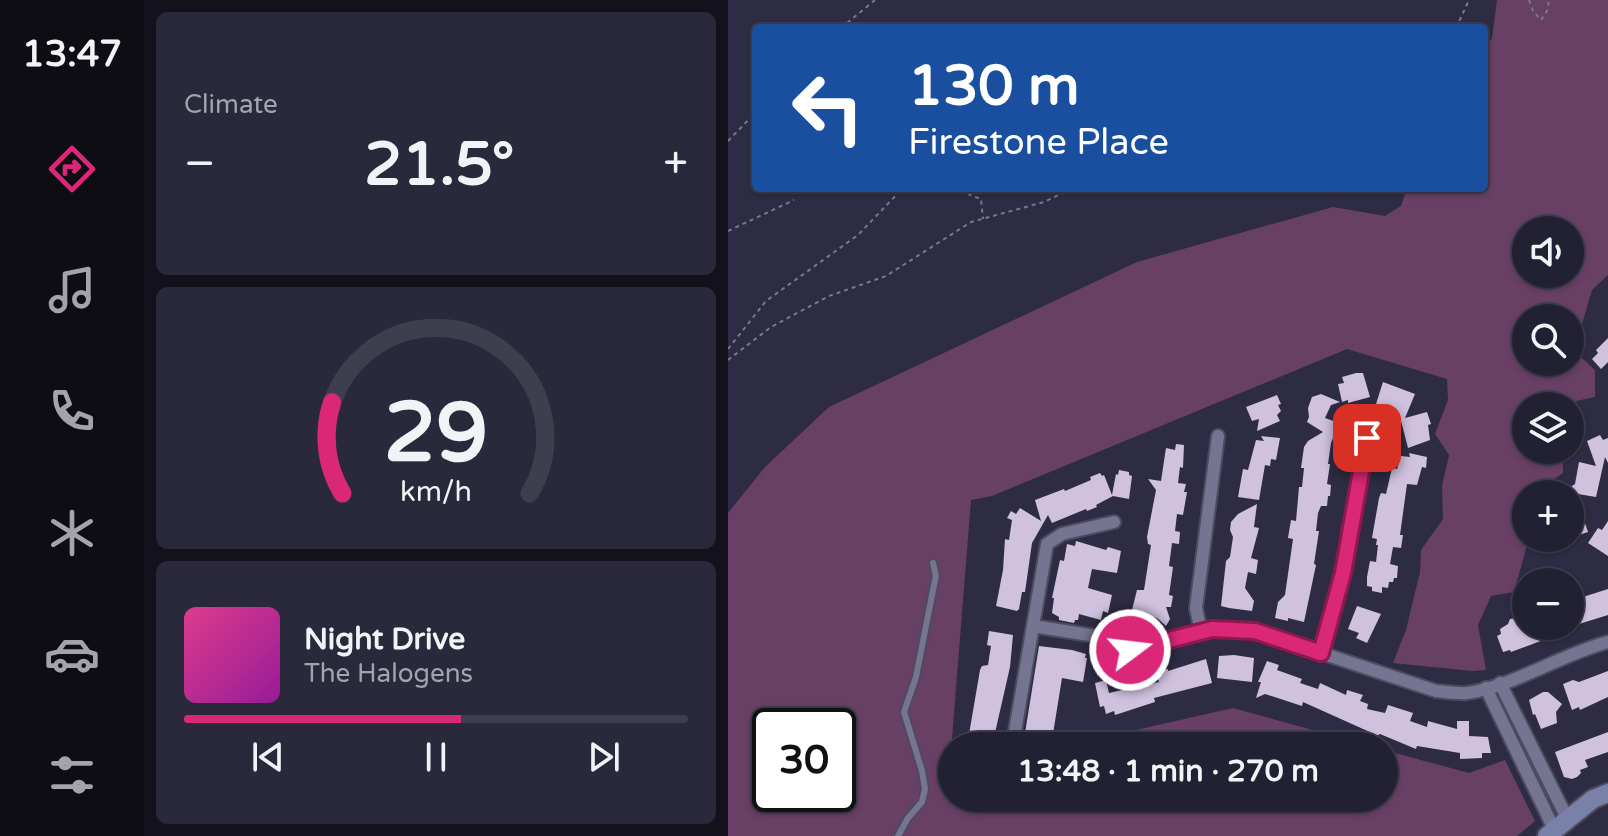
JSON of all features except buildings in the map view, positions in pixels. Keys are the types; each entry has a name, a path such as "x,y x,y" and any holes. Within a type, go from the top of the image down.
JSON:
{"street":[{"path":"1201,632 1196,608 1218,436"},
{"path":"1321,653 1343,573 1367,438"},
{"path":"1015,732 1047,544 1062,534 1114,522"},
{"path":"1033,626 1108,638 1130,650 1212,629 1255,631 1436,691 1465,693 1500,683 1583,648 1608,642"},
{"path":"1500,683 1556,828"},
{"path":"1486,688 1556,828"},
{"path":"1556,828 1593,799 1608,793"}],"lane":[{"path":"898,836 922,802 925,789 904,712 916,677 936,576 933,563"}],"path":[{"path":"846,24 875,0"},
{"path":"1458,24 1469,0"},
{"path":"1529,0 1541,20 1549,0"},
{"path":"728,141 752,116"},
{"path":"728,349 766,301 858,235 899,192"},
{"path":"967,192 981,199 983,219"},
{"path":"728,360 771,327 829,296 886,276 971,222 1044,202 1065,192"},
{"path":"728,231 794,200"}],"shaded area":[{"path":"1497,0 1608,0 1608,275 1592,290 1584,317 1584,304 1512,304 1512,376 1584,376 1584,360 1595,370 1595,397 1584,399 1584,392 1512,392 1512,464 1563,464 1563,473 1553,480 1512,480 1512,552 1525,552 1521,568 1512,568 1512,592 1491,596 1478,625 1486,670 1393,663 1406,630 1420,572 1421,550 1443,519 1442,486 1449,455 1435,434 1448,400 1447,379 1347,349 992,496 971,500 953,732 938,732 938,812 1398,812 1398,754 1469,773 1505,760 1535,821 1517,836 728,836 728,513 765,467 829,407 1137,262 1333,207 1385,216 1401,206 1406,192 1488,192 1488,45 1492,38"},
{"path":"1504,706 1549,798 1543,801 1498,709"},
{"path":"1233,708 1320,732 1127,732"}],"route":[{"path":"1130,650 1212,629 1255,631 1321,653 1343,573 1367,438"}]}
